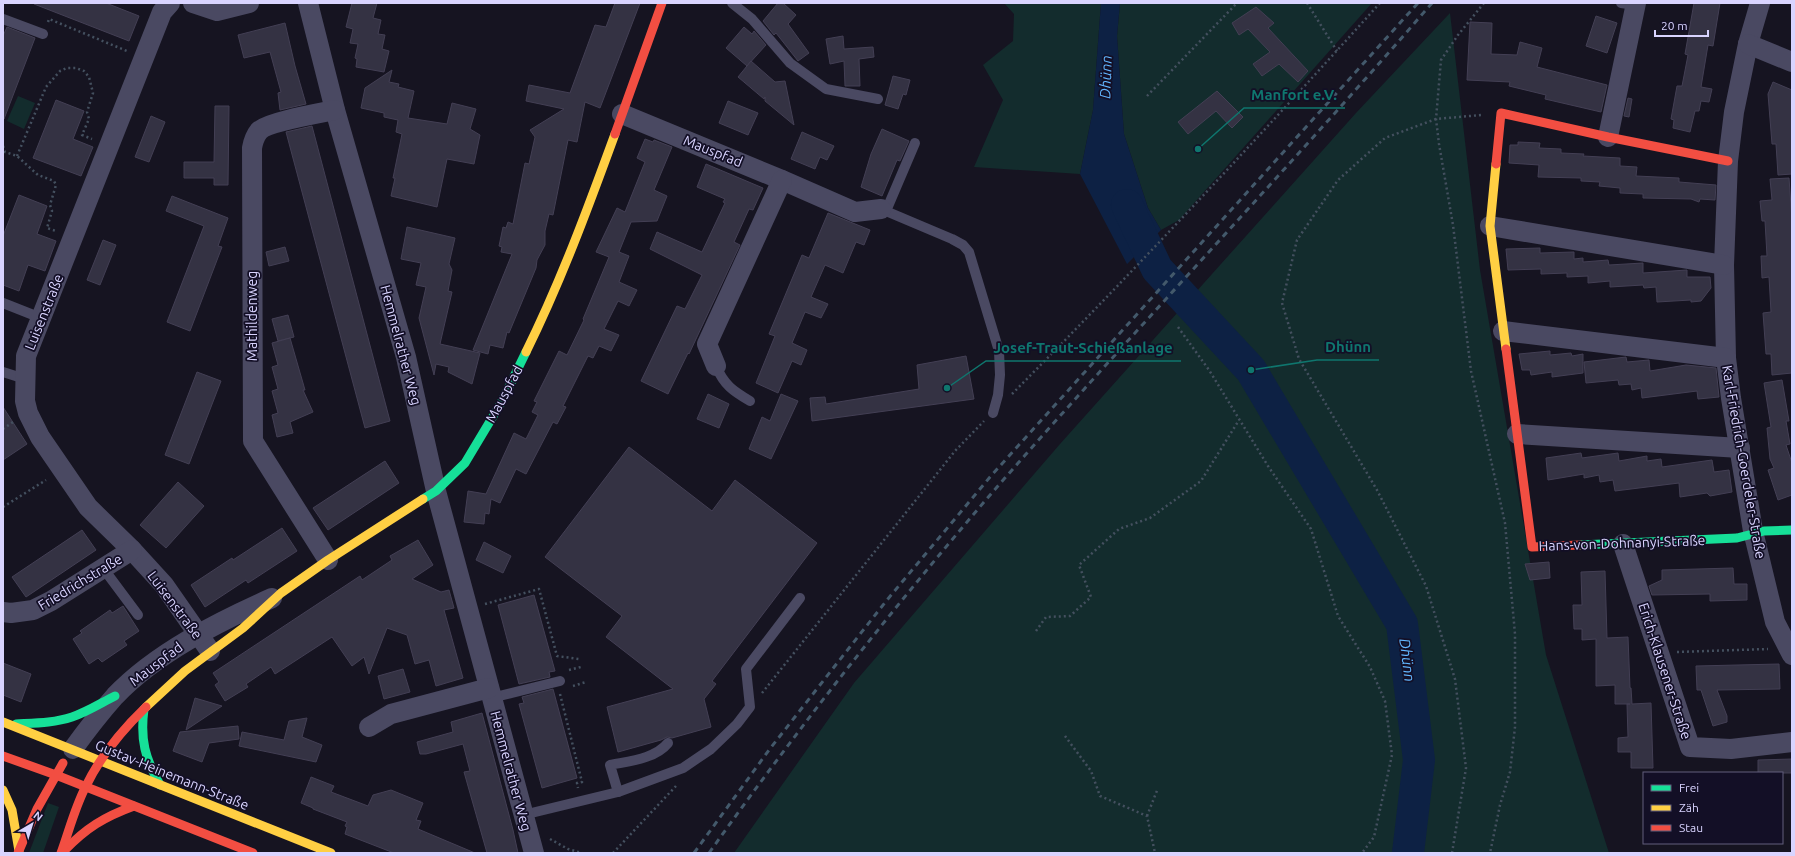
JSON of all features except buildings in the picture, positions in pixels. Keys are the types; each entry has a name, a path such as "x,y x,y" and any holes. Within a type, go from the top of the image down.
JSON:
{"street":[{"name":"Luisenstraße","path":"170,3 162,12 26,356 25,401 28,413 40,437 88,507 132,550 164,586 210,652"},
{"path":"193,3 217,11 249,3"},
{"name":"Hemmelrather Weg","path":"308,3 335,110 406,357 436,491 534,853"},
{"name":"Mauspfad","path":"61,853 85,786 113,741 144,708 186,671 243,628 281,594 328,560 436,491 465,463 501,403 544,315 579,232 662,3"},
{"name":"Karl-Friedrich-Goerdeler-Straße","path":"1760,3 1748,44 1734,112 1728,161 1724,264 1726,358 1731,398 1753,531 1775,622 1790,652"},
{"path":"1608,137 1631,4"},
{"path":"1748,44 1792,62"},
{"name":"Mathildenweg","path":"328,560 252,441 252,148 254,140 260,130 272,124 335,110"},
{"path":"1501,113 1608,137 1728,161"},
{"name":"Hans-von-Dohnanyi-Straße","path":"1501,113 1490,226 1532,546 1623,544 1737,538 1753,531 1767,529 1792,530"},
{"name":"Mauspfad","path":"622,114 855,212 883,210"},
{"path":"716,366 707,344 782,180"},
{"path":"1490,226 1724,264"},
{"path":"1503,331 1726,358"},
{"path":"1517,434 1740,448"},
{"name":"Erich-Klausener-Straße","path":"1623,544 1690,747 1731,749 1792,742"},
{"name":"Friedrichstraße","path":"3,612 11,613 33,610 51,601 132,550"},
{"name":"Mauspfad","path":"73,749 115,696 172,651 234,615 281,594"},
{"path":"369,727 391,714 490,693"},
{"path":"7,723 48,722 64,719 74,716 115,696"},
{"path":"144,708 141,731 142,747 160,785"},
{"name":"Gustav-Heinemann-Straße","path":"7,723 331,853"},
{"path":"18,852 37,809 56,775 73,749"},
{"path":"3,756 85,786 253,853"},
{"path":"3,790 12,810 18,852"},
{"path":"61,853 95,822 112,813 134,806"}],"lane":[{"path":"732,3 752,18 790,63 826,89 878,99"},
{"path":"3,19 43,34"},
{"path":"915,143 883,210 952,239 963,245 969,252 999,351 1000,375 998,394 993,413"},
{"path":"3,303 41,318"},
{"path":"716,366 721,379 731,389 750,401"},
{"path":"3,372 25,379"},
{"path":"103,568 138,615"},
{"path":"525,821 579,800 618,792 683,768 700,758 737,724 750,707 746,669 800,598"},
{"path":"490,693 559,685"},
{"path":"618,792 610,765 655,754 664,749 668,743"}],"path":[{"path":"1146,96 1237,3"},
{"path":"1307,3 1337,50"},
{"path":"750,707 955,451 1110,296 1380,3"},
{"path":"1484,3 1458,35 1441,60 1436,119 1453,225 1471,371 1505,523 1515,634 1515,728 1510,772 1500,805 1490,853"},
{"path":"43,34 49,19 144,58"},
{"path":"17,156 46,87 60,71 67,68 76,68 84,71 89,77 92,85 93,93 87,112 89,119 82,135 109,146"},
{"path":"1452,853 1466,768 1455,679 1426,586 1377,490 1299,359 1282,303 1297,240 1338,180 1385,138 1436,119 1501,113"},
{"path":"3,146 5,152 17,156 38,175 54,181 56,184 50,206 52,211 46,228 73,238"},
{"path":"1178,327 1209,370 1239,420 1311,529 1338,616 1370,667 1385,701 1392,755 1374,837 1362,853"},
{"path":"1036,631 1046,617 1070,616 1091,597 1079,565 1119,529 1150,518 1201,480 1239,420"},
{"path":"3,507 62,469"},
{"path":"467,609 539,589 557,656 579,659"},
{"path":"1659,653 1790,652"},
{"path":"559,685 582,782 577,783 579,800"},
{"path":"1065,736 1091,771 1100,796 1147,816"},
{"path":"613,853 680,781"},
{"path":"1155,853 1147,816 1158,788"},
{"path":"525,821 568,848 582,853"}],"green space":[{"path":"1004,3 1101,3 1093,110 1080,174 974,167 1003,100 983,65 1013,41 1014,14"},
{"path":"1120,3 1372,3 1179,220 1161,230 1148,208 1124,134 1117,36"},
{"path":"1450,13 1480,270 1546,655 1609,853 734,853 854,683 1060,444 1356,113"},
{"path":"18,96 35,103 24,129 7,121"},
{"path":"48,803 59,807 43,853 29,853"}],"water":[{"path":"1101,3 1120,3 1117,36 1124,134 1148,208 1161,230 1127,264 1080,174 1093,110"}],"waterway":[{"name":"Dhünn","path":"1127,205 1157,269 1251,370 1402,624 1419,760 1408,853"}],"railway":[{"path":"694,853 769,750 838,662 887,600 990,477 1418,3"},
{"path":"709,853 848,667 959,531 1051,426 1324,125 1432,3"}],"traffic: fast":[{"path":"423,499 436,491 465,463 501,403 526,352"},
{"path":"1580,545 1737,538 1764,531 1792,530"},
{"path":"16,724 65,719 83,713 115,696"},
{"path":"144,709 143,740 147,757 160,785"}],"traffic: slow":[{"path":"526,352 562,271 615,134"},
{"path":"1496,164 1490,226 1506,349"},
{"path":"146,707 185,671 243,628 281,593 328,560 423,499"},
{"path":"3,722 331,853"},
{"path":"3,790 12,810 19,851"}],"traffic: jam":[{"path":"615,134 662,3"},
{"path":"1496,164 1501,113 1608,137 1728,161"},
{"path":"1506,349 1532,547 1580,545"},
{"path":"61,853 82,794 98,764 112,744 146,707"},
{"path":"3,756 56,775 253,853"},
{"path":"18,853 37,809 63,763"},
{"path":"64,851 96,824 114,814 134,806"}],"place":[{"name":"Manfort e.V.","path":"1198,149"},
{"name":"Dhünn","path":"1251,370"},
{"name":"Josef-Traut-Schießanlage","path":"947,388"}]}
